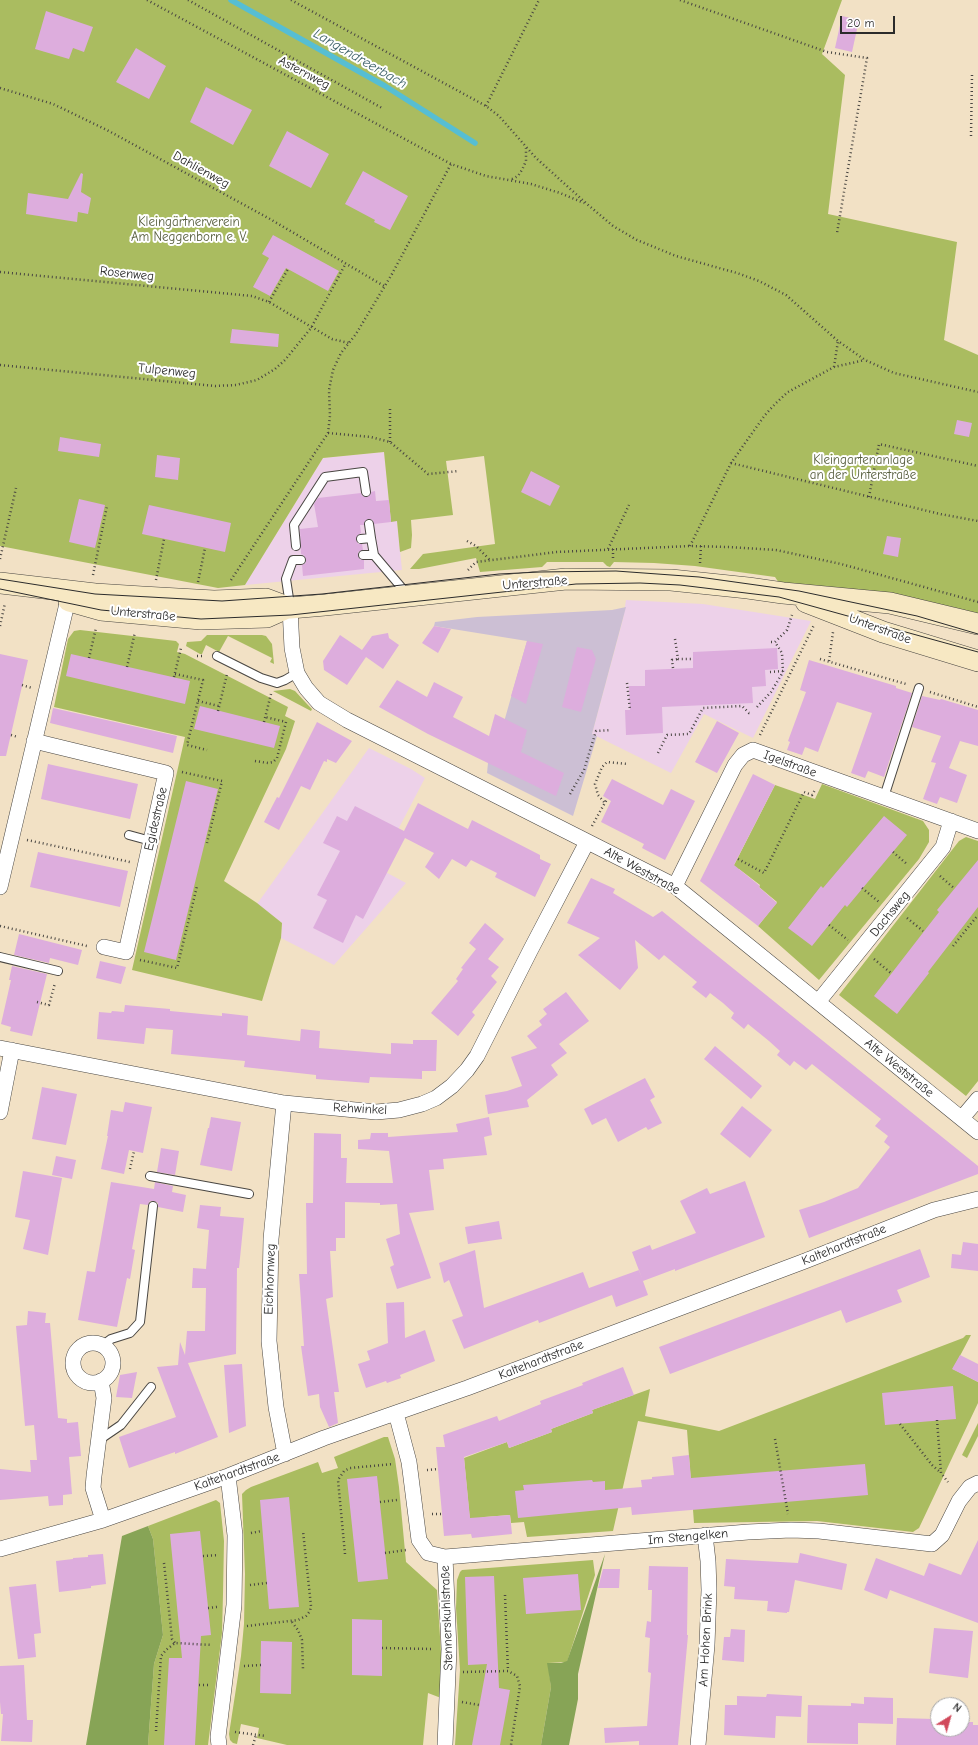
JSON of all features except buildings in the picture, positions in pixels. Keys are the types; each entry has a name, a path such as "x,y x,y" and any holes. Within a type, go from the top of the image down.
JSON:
{"main road":[{"name":"Unterstraße","path":"68,596 101,610 201,619 252,618 267,617 289,608 566,579 671,580 783,593 890,603 978,624"},
{"name":"Unterstraße","path":"3,585 68,596 222,601 266,599 289,608"},
{"name":"Unterstraße","path":"783,593 883,632 978,661"}],"street":[{"path":"0,887 68,596"},
{"name":"Alte Weststraße","path":"289,608 292,648 297,673 306,688 319,703 347,720 675,886 978,1132"},
{"name":"Egidestraße","path":"34,741 166,773 126,952"},
{"name":"Igelstraße","path":"675,886 735,765 743,755 753,750 978,831"},
{"name":"Dachsweg","path":"818,1002 943,847 951,821"},
{"name":"Rehwinkel","path":"0,1112 6,1049 284,1103 376,1112 399,1110 422,1104 436,1098 452,1086 467,1070 477,1056 587,842"},
{"path":"104,947 126,952"},
{"path":"962,1118 978,1099"},
{"name":"Eichhornweg","path":"284,1103 271,1239 269,1341 276,1407 285,1454"},
{"name":"Kaltehardtstraße","path":"0,1549 103,1520 228,1476 324,1438 396,1413 805,1261 934,1210 978,1199"},
{"path":"90,1343 103,1346 111,1354 112,1367 106,1378 94,1383 82,1379 77,1374 73,1362 75,1356 83,1346 90,1343"},
{"path":"101,1381 104,1398 94,1476 94,1488 103,1520"},
{"name":"Stennerskuhlstraße","path":"396,1413 408,1462 419,1540 428,1553 445,1557 449,1649 445,1745"},
{"path":"220,1745 219,1729 234,1605 235,1535 228,1476"},
{"name":"Im Stengelken","path":"445,1557 704,1535 792,1530 826,1532 932,1544 942,1535 959,1501 970,1487 978,1483"},
{"name":"Am Hohen Brink","path":"698,1745 707,1645 708,1561 704,1535"}],"lane":[{"path":"289,608 286,579 298,546 294,525 325,477 363,472 366,492"},
{"path":"369,524 374,555 408,596"},
{"path":"362,539 371,538"},
{"path":"363,555 374,555"},
{"path":"293,560 302,560"},
{"path":"217,656 264,680 277,682 285,680 297,673"},
{"path":"884,797 919,688"},
{"path":"128,835 151,841"},
{"path":"0,958 58,971"},
{"path":"150,1176 249,1194"},
{"path":"103,1346 111,1339 130,1334 140,1322 153,1206"},
{"path":"99,1440 121,1425 151,1387"}],"path":[{"name":"Asternweg","path":"147,0 451,164 486,176 512,179 560,193 587,204"},
{"path":"188,0 382,108"},
{"path":"291,0 486,106 498,116 526,147 587,204 613,226 637,240 676,256 737,272 759,281 786,295 838,341 865,360 894,373 978,392"},
{"path":"486,106 539,0"},
{"path":"680,0 827,52 867,58 837,233"},
{"path":"971,136 972,74"},
{"name":"Dahlienweg","path":"0,88 33,97 73,113 270,219 384,286"},
{"path":"512,179 518,176 526,161 526,147"},
{"path":"222,601 234,574 268,526 328,433 330,416 329,390 333,370 341,353 349,343 384,286 451,164"},
{"name":"Tulpenweg","path":"0,365 215,386 236,385 257,380 275,369 285,360 311,328 346,263"},
{"path":"270,302 288,269"},
{"name":"Rosenweg","path":"0,272 252,296 270,302 311,328 332,339 349,343"},
{"path":"834,367 838,341"},
{"path":"690,546 731,463 765,415 776,403 788,392 834,367 865,360"},
{"path":"390,407 390,442"},
{"path":"328,433 371,437 390,442 428,474 459,471"},
{"path":"869,497 879,444 978,466"},
{"path":"731,463 869,497 978,521"},
{"path":"0,559 10,507 16,488"},
{"path":"608,549 629,505"},
{"path":"94,568 101,527 108,506"},
{"path":"157,577 164,539"},
{"path":"468,541 476,546 490,560"},
{"path":"476,562 557,552 608,549 690,546 776,550 848,566 978,602"},
{"path":"198,582 205,548"},
{"path":"0,626 3,585"},
{"path":"89,658 101,610"},
{"path":"829,611 829,661"},
{"path":"753,750 829,611"},
{"path":"127,667 140,614"},
{"path":"771,642 775,642 790,625"},
{"path":"675,639 678,659"},
{"path":"757,707 771,692 782,671 782,653 775,642"},
{"path":"181,648 174,676 203,680 188,745 208,750"},
{"path":"820,658 978,706"},
{"path":"673,668 672,660 693,659"},
{"path":"218,711 229,663"},
{"path":"770,672 782,671"},
{"path":"627,683 630,710"},
{"path":"264,722 271,694"},
{"path":"198,701 219,706"},
{"path":"658,753 667,735 689,734 703,708 742,705 749,713 752,713"},
{"path":"255,761 268,764 277,758 286,722 265,717"},
{"path":"570,794 584,770 596,732 611,730"},
{"path":"604,802 598,796 595,784 602,767 607,762 628,764"},
{"path":"166,773 176,770 222,782 207,843"},
{"path":"738,859 764,873 804,792 812,796 822,775"},
{"path":"587,842 592,826 607,799"},
{"path":"11,837 146,865"},
{"path":"126,952 135,958 177,968 197,886"},
{"path":"895,908 923,931"},
{"path":"953,946 978,915"},
{"path":"829,925 892,974"},
{"path":"0,926 96,948 104,947"},
{"path":"37,1002 50,1005 58,971"},
{"path":"130,1169 134,1151"},
{"path":"937,1420 941,1473"},
{"path":"900,1424 932,1465 948,1482"},
{"path":"775,1439 792,1530"},
{"path":"345,1554 338,1482 341,1476 350,1468 408,1462"},
{"path":"231,1628 292,1622 308,1615 311,1609 303,1531"},
{"path":"164,1563 172,1639 175,1643"},
{"path":"505,1595 509,1657 508,1671"},
{"path":"292,1622 298,1630 302,1640 303,1670"},
{"path":"156,1731 160,1660 166,1650 175,1643 229,1646"},
{"path":"382,1648 449,1649"},
{"path":"449,1672 508,1671 517,1676 520,1686 512,1745"},
{"path":"219,1729 266,1736"},
{"path":"253,1745 256,1734"}],"shaded area":[{"path":"384,452 391,521 397,521 402,570 245,585 323,458"},
{"path":"626,600 703,604 811,621 753,738 704,714 671,773 592,734 623,619"},
{"path":"626,607 592,734 597,736 573,816 487,773 488,763 500,736 527,641 434,626 435,622 477,617 612,610"},
{"path":"369,748 411,769 425,778 378,868 406,883 334,965 281,938 282,923 257,904"}],"green space":[{"path":"0,0 842,0 822,54 845,75 828,214 957,242 944,340 978,355 978,620 779,583 775,577 695,566 614,562 610,567 603,562 547,562 542,567 480,572 476,558 419,569 410,569 423,554 495,544 484,456 446,461 453,515 411,520 411,548 400,552 397,521 391,522 384,452 323,458 245,585 218,588 0,546"},
{"path":"80,630 176,641 179,644 177,652 185,654 288,707 285,716 295,721 286,749 224,881 257,903 282,923 281,938 262,1001 132,970 185,737 54,707 68,639 74,631"},
{"path":"207,635 266,636 272,644 274,664 270,662 272,658 228,636 219,652 206,645 202,654 200,654 186,646 187,642 201,641"},
{"path":"290,689 295,691 312,709 311,711 273,691"},
{"path":"822,784 923,821 929,830 929,842 919,859 819,980 758,926 777,902 759,887 760,885 739,869 738,870 733,867 775,785 815,799"},
{"path":"966,837 978,841 978,1081 966,1096 839,995 959,841"},
{"path":"966,1335 971,1335 953,1369 978,1382 978,1403 919,1528 913,1532 817,1521 694,1523 687,1430 638,1421 613,1531 527,1537 524,1522 511,1523 510,1515 485,1517 470,1521 464,1458 507,1442 509,1448 552,1432 551,1429 593,1413 592,1410 650,1389 645,1416 719,1431 963,1338"},
{"path":"978,1423 978,1436 967,1458 962,1455"},
{"path":"384,1437 388,1437 395,1459 406,1562 437,1590 441,1652 441,1698 428,1693 423,1745 287,1745 257,1738 259,1728 241,1724 237,1744 233,1743 230,1740 229,1734 241,1656 244,1624 245,1574 242,1494 251,1487 318,1462 322,1473 338,1468 334,1457"},
{"path":"216,1500 220,1503 224,1541 222,1633 208,1745 148,1745 154,1664 163,1635 153,1539 148,1526"},
{"path":"148,1526 153,1539 163,1635 154,1664 148,1745 86,1745 122,1536"},
{"path":"605,1554 578,1674 578,1699 569,1745 541,1745 551,1687 547,1663 561,1663 567,1661"},
{"path":"593,1560 595,1575 567,1662 548,1663 551,1687 541,1745 455,1745 460,1670 456,1608 457,1580 460,1572 462,1570"}],"waterway":[{"name":"Langendreerbach","path":"231,0 385,86 475,143"}],"tram line":[{"path":"0,579 95,594 222,601 322,594 499,574 616,571 699,577 799,591 917,616 978,634"},
{"path":"0,589 101,610 201,619 291,615 576,584 640,583 680,585 779,597 978,652"}],"park label":[{"name":"Kleingärtnerverein Am Neggenborn e. V.","path":"189,230"},
{"name":"Kleingartenanlage an der Unterstraße","path":"863,468"}]}
